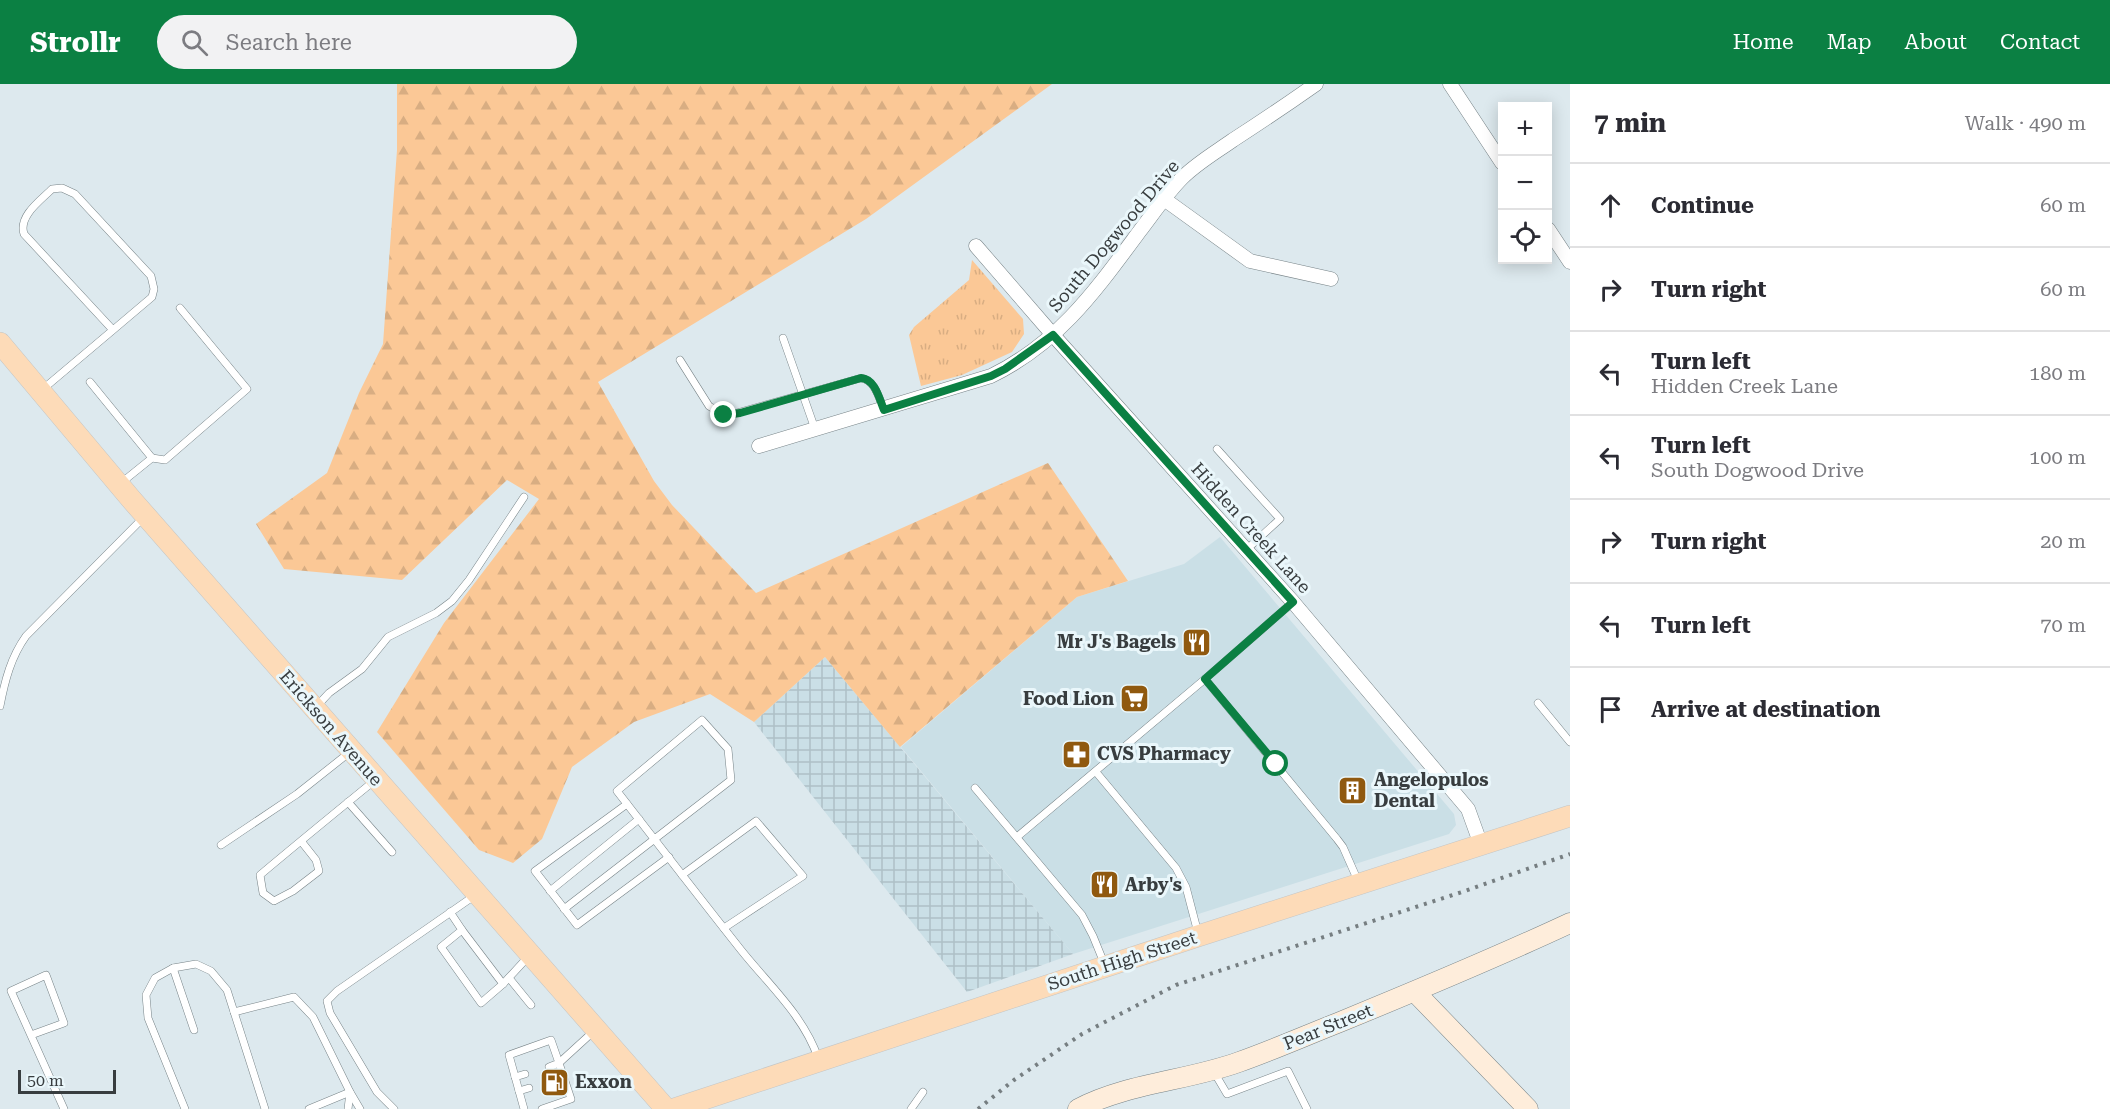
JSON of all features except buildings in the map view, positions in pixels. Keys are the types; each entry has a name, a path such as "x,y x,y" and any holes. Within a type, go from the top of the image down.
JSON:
{"main road":[{"name":"Erickson Avenue","path":"0,343 119,485 666,1109"},
{"name":"South High Street","path":"674,1109 1105,966 1570,816"}],"street":[{"name":"South Dogwood Drive","path":"759,446 884,410 991,376 1005,369 1053,335 1090,298 1182,177 1316,84"},
{"path":"1450,84 1498,156"},
{"path":"1164,199 1250,261 1330,279"},
{"path":"1552,235 1570,262"},
{"name":"Hidden Creek Lane","path":"976,246 1293,602 1468,809 1481,845"},
{"name":"Pear Street","path":"1078,1109 1117,1093 1238,1063 1415,992 1570,923"},
{"path":"1415,992 1528,1109"}],"lane":[{"path":"41,390 113,330 152,297 154,289 152,276 75,194 62,188 52,189 25,218 22,226 24,234 113,330"},
{"path":"90,382 152,458 165,460 247,390 180,308"},
{"path":"783,338 815,429"},
{"path":"680,360 709,406 726,416 852,379 867,378 873,385 884,410"},
{"path":"1217,449 1280,519 1246,550"},
{"path":"119,485 152,458"},
{"path":"315,709 329,693 362,669 388,637 436,613 453,601 524,497"},
{"path":"0,706 8,670 26,636 146,516"},
{"path":"1017,837 1293,602"},
{"path":"1205,679 1337,839 1343,847 1359,884"},
{"path":"1538,703 1570,742"},
{"path":"564,909 655,839 731,780 728,749 702,720 617,791 627,804 655,839 669,857 682,875 800,1022 819,1060"},
{"path":"221,845 297,794 351,751"},
{"path":"1096,772 1176,868 1186,887 1198,936"},
{"path":"302,841 316,860 319,871 293,891 274,901 263,894 260,875 376,779"},
{"path":"975,788 1082,915 1105,966"},
{"path":"348,802 392,852"},
{"path":"627,804 535,871 564,909 577,925 669,857"},
{"path":"550,891 639,819"},
{"path":"682,875 756,821 803,876 724,928"},
{"path":"394,1109 377,1092 330,1013 327,1001 347,984 476,894"},
{"path":"450,912 462,930 506,981 531,1005"},
{"path":"462,930 441,947 481,1003 530,955"},
{"path":"185,1109 148,1018 146,995 155,978 173,968 196,964 211,971 227,990 265,1109"},
{"path":"173,968 194,1030"},
{"path":"31,1035 64,1023 46,975 11,991 64,1109"},
{"path":"234,1012 294,998 313,1017 360,1109"},
{"path":"549,1066 559,1063 596,1030"},
{"path":"524,1109 509,1055 550,1040 571,1099 542,1109"},
{"path":"1212,1070 1227,1094 1288,1071 1306,1109"},
{"path":"515,1077 525,1074"},
{"path":"554,1080 564,1077"},
{"path":"519,1091 529,1088"},
{"path":"309,1109 350,1092"},
{"path":"348,1109 350,1092"},
{"path":"911,1109 923,1092"}],"shaded area":[{"path":"1220,537 1454,814 1456,825 1449,834 1073,954 901,747 1077,597 1184,564"},
{"path":"825,657 1073,954 967,992 754,722"}],"green space":[{"path":"397,84 1052,84 866,219 598,382 654,481 672,505 756,593 1048,463 1128,581 1077,597 900,747 825,657 754,722 710,694 634,722 572,767 542,839 513,863 479,850 377,732 444,623 539,499 507,480 402,580 284,569 256,524 327,473 359,393 383,344 397,150"},
{"path":"972,260 1023,319 1024,334 1012,352 962,375 921,386 909,335 914,327 969,280"}],"railway":[{"path":"978,1109 1014,1080 1082,1034 1176,985 1465,891 1570,854"}],"place":[{"name":"Mr J's Bagels","path":"1197,642"},
{"name":"Food Lion","path":"1135,699"},
{"name":"CVS Pharmacy","path":"1076,754"},
{"name":"Angelopulos Dental","path":"1353,790"},
{"name":"Arby's","path":"1104,885"},
{"name":"Exxon","path":"554,1082"}],"route":[{"path":"724,415 740,413 861,378 867,378 873,385 884,410 991,376 1018,361 1053,335 1293,602 1205,679 1276,764"}]}
